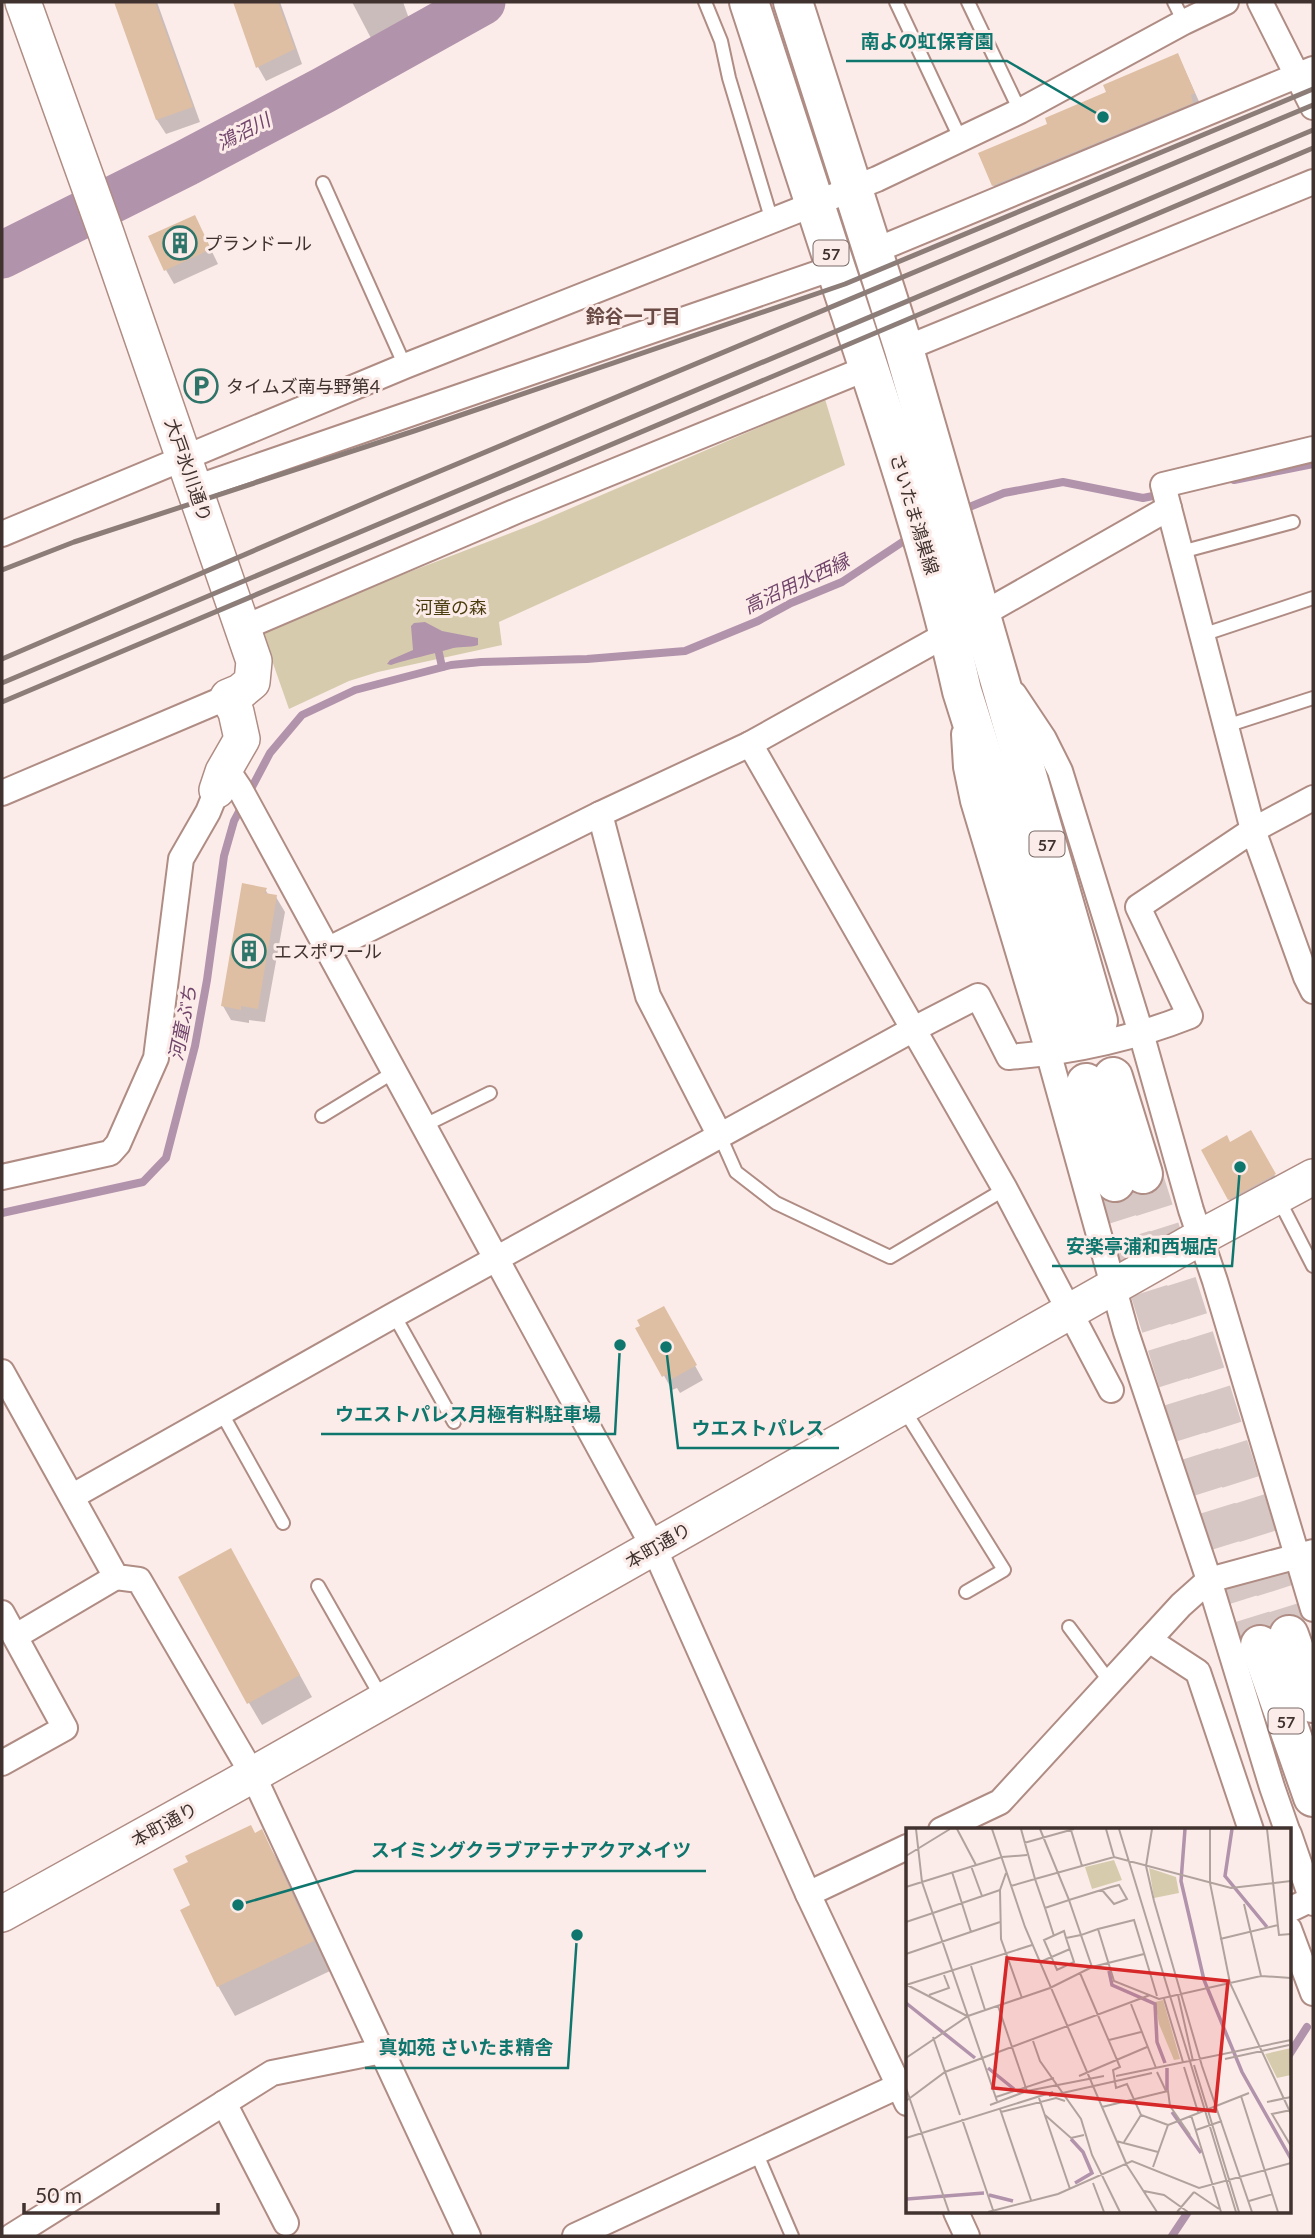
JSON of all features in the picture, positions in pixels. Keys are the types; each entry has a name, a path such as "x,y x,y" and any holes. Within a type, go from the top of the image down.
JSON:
{"main road":[{"name":"大戸氷川通り","path":"23,2 254,661 254,675 248,687 228,697"},
{"name":"さいたま鴻巣線","path":"749,2 870,368 928,497 965,624 962,691 1072,1035"},
{"name":"さいたま鴻巣線","path":"793,2 904,349 928,497"},
{"name":"さいたま鴻巣線","path":"965,624 996,667 1072,1035"},
{"path":"228,697 243,733 228,782"},
{"path":"1100,1080 1129,1178"},
{"name":"本町通り","path":"3,1909 253,1775 901,1405 1313,1177"},
{"name":"57","path":"1287,1630 1313,1703"},
{"name":"57","path":"1287,1630 1313,1797"}],"street":[{"path":"190,473 405,366 853,189 961,140 1020,111 1179,12 1226,2"},
{"path":"1260,2 1305,72 1313,107"},
{"path":"874,251 1305,72"},
{"path":"904,349 1313,182"},
{"path":"2,534 836,267"},
{"path":"243,628 519,509 870,368"},
{"path":"327,950 600,814 750,744 1010,601 1167,499 1313,449"},
{"path":"1167,499 1253,830 1313,991"},
{"path":"996,667 1044,739 1060,771 1201,1237 1304,1554 1287,1630"},
{"path":"2,793 228,697"},
{"path":"750,744 1005,1189 1111,1390"},
{"path":"2,1177 110,1153 118,1144 156,1058 181,859 228,782 253,811 654,1548 808,1894 905,2090 756,2152 575,2236"},
{"path":"72,1496 394,1315 978,996 1009,1057 1072,1035 1141,1033 1190,1016 1138,907 1253,830 1313,798"},
{"path":"600,814 648,996 720,1136"},
{"path":"1072,1035 1114,1287 1287,1828"},
{"path":"3,1378 116,1577"},
{"path":"945,1828 1000,1802 1181,1605 1209,1580 1304,1554"},
{"path":"16,1636 116,1577 139,1580 253,1775 468,2236"},
{"path":"2,1613 65,1728 2,1763"},
{"path":"1149,1640 1198,1672 1250,1828"},
{"path":"1290,1838 1312,1901 1290,1910"},
{"path":"808,1894 906,1847"},
{"path":"1290,1932 1313,1993"},
{"path":"12,2236 272,2073 382,2051"},
{"path":"225,2103 286,2223"},
{"path":"957,2214 967,2236"}],"lane":[{"path":"705,2 721,41 729,78 772,221"},
{"path":"896,2 961,140"},
{"path":"968,2 1020,111"},
{"path":"323,183 405,366"},
{"path":"1181,552 1293,522"},
{"path":"1202,635 1313,597"},
{"path":"1226,726 1313,698"},
{"path":"322,1116 394,1072"},
{"path":"425,1125 490,1093"},
{"path":"720,1136 736,1172 776,1203 890,1257 1005,1189"},
{"path":"1277,1197 1313,1266"},
{"path":"394,1315 454,1422"},
{"path":"901,1405 1004,1570 966,1592"},
{"path":"221,1412 283,1523"},
{"path":"318,1586 383,1701"},
{"path":"1069,1626 1110,1682"},
{"path":"756,2152 792,2236"}],"green space":[{"name":"河童の森","path":"825,399 845,465 499,622 502,645 378,672 349,681 289,709 261,629 534,524"}],"shaded area":[{"path":"425,622 442,631 478,638 478,645 453,648 387,664 413,650 411,626"}],"building":[{"path":"114,2 155,2 193,107 156,120"},
{"path":"233,2 278,2 295,49 256,68"},
{"path":"1178,53 1195,93 1191,95 1193,103 992,186 978,153 1047,124 1045,118 1106,92 1103,85"},
{"name":"プランドール","path":"195,215 211,249 164,271 148,236"},
{"name":"エスポワール","path":"242,883 267,888 265,893 277,895 258,1009 241,1006 241,1010 221,1006"},
{"path":"1251,1130 1276,1174 1228,1200 1201,1150 1227,1135 1230,1142"},
{"path":"664,1306 697,1365 670,1380 667,1374 662,1377 635,1328 640,1326 637,1320"},
{"path":"231,1548 300,1675 247,1704 178,1577"},
{"path":"251,1825 255,1833 262,1829 314,1941 217,1987 180,1910 190,1905 173,1869 188,1862 185,1856"}],"waterway":[{"name":"鴻沼川","path":"2,255 186,163 482,2"},
{"name":"高沼用水西縁","path":"1234,480 1313,464"},
{"name":"高沼用水西縁","path":"962,510 1004,493 1063,482 1143,498 1163,494"},
{"name":"高沼用水西縁","path":"2,1213 143,1182 166,1158 195,1046 224,856 234,821 270,753 302,715 355,690 451,665 587,659 685,651 842,582 910,537"},
{"path":"439,653 442,667"},
{"path":"1290,2053 1307,2027"},
{"path":"1172,2236 1187,2214"}],"tunnel":[{"path":"1143,1174 1289,1635"},
{"path":"1115,1182 1260,1645"}],"railway":[{"path":"2,570 74,542 414,431 845,284 1313,89"},
{"path":"2,659 383,495 1313,105"},
{"path":"2,683 1313,130"},
{"path":"2,702 1313,148"}],"place":[{"name":"南よの虹保育園","path":"1103,117"},
{"name":"プランドール","path":"180,243"},
{"name":"タイムズ南与野第4","path":"201,386"},
{"name":"エスポワール","path":"249,951"},
{"name":"安楽亭浦和西堀店","path":"1240,1167"},
{"name":"ウエストパレス月極有料駐車場","path":"620,1345"},
{"name":"ウエストパレス","path":"666,1347"},
{"name":"スイミングクラブアテナアクアメイツ","path":"238,1905"},
{"name":"真如苑 さいたま精舎","path":"577,1935"}],"district":[{"name":"鈴谷一丁目","path":"633,315"}],"water label":[{"name":"河童ぶち","path":"182,1023"}]}
